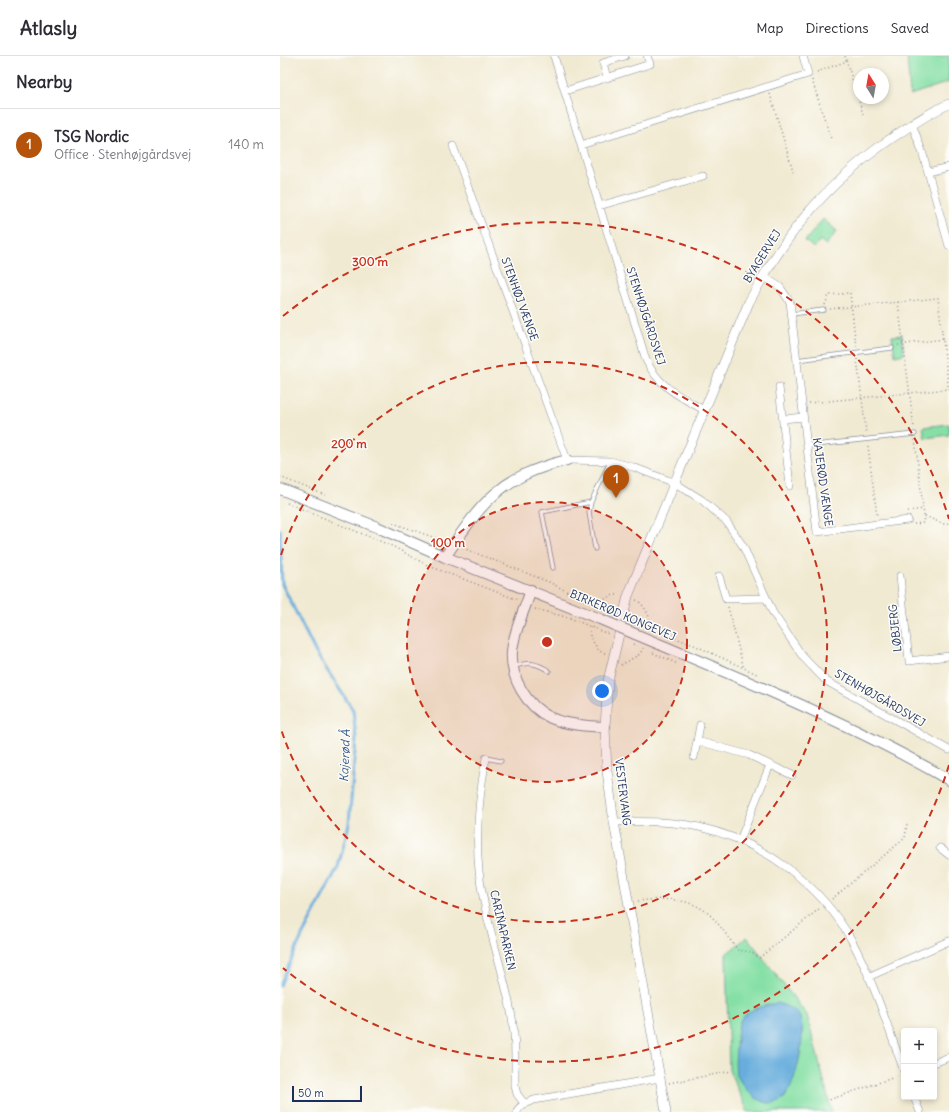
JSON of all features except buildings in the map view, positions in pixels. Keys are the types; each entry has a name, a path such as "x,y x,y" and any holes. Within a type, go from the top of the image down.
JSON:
{"main road":[{"path":"445,557 474,515 495,492 517,476 540,466 567,460"},
{"name":"BIRKERØD KONGEVEJ","path":"280,489 377,527 445,557 531,590 601,614 635,634 797,702 909,757 949,780"},
{"path":"531,590 516,634 512,651 513,667 518,683 526,697 538,709 552,718 568,723 605,727"}],"street":[{"name":"STENHØJGÅRDSVEJ","path":"554,56 642,346 653,373 661,383 676,394 704,410"},
{"path":"608,78 603,63 625,56"},
{"path":"564,92 650,64 647,56"},
{"path":"581,145 808,74 803,56"},
{"name":"BYAGERVEJ","path":"675,483 749,302 763,276 790,234 822,196 858,162 912,124 949,104"},
{"path":"912,124 928,172 949,246"},
{"name":"STENHØJ VÆNGE","path":"453,146 567,460"},
{"path":"928,172 949,167"},
{"path":"600,206 703,176"},
{"name":"KAJERØD VÆNGE","path":"763,276 780,287 790,302 817,532 908,520"},
{"path":"779,387 790,486"},
{"path":"783,419 803,417"},
{"name":"STENHØJGÅRDSVEJ","path":"567,460 610,461 633,466 675,483 702,500 726,521 743,546 773,613 787,636 803,657 826,681 949,750"},
{"name":"VESTERVANG","path":"666,1112 614,822 607,771 605,727 608,681 628,596 675,483"},
{"path":"719,576 726,599 766,598"},
{"name":"LØBJERG","path":"900,576 909,661 949,656"},
{"path":"694,757 700,725"},
{"path":"697,742 749,755 792,775"},
{"name":"CARINAPARKEN","path":"486,758 479,798 477,836 479,871 484,903 510,1008 514,1035 515,1086 524,1104"},
{"path":"740,840 770,764"},
{"path":"614,822 658,821 692,826 740,840 778,861 807,883 832,911 852,941 868,977 901,1064"},
{"path":"940,848 949,855"},
{"path":"868,977 949,941"},
{"path":"937,1061 949,1057"},
{"path":"517,1112 518,1108 534,1100 660,1081"},
{"path":"915,1100 920,1112"}],"lane":[{"path":"791,314 824,310"},
{"path":"796,360 892,348"},
{"path":"806,446 915,434"},
{"path":"595,548 589,512 591,502 610,461"},
{"path":"553,568 542,512 591,502"},
{"path":"513,667 522,663 532,663 541,665 549,671"},
{"path":"486,758 501,761"}],"path":[{"path":"845,56 863,114"},
{"path":"831,139 812,77 808,74 847,61"},
{"path":"768,87 794,174"},
{"path":"878,524 862,398 852,307 850,293 829,295 824,310 852,307 898,302 938,298 944,338 949,392"},
{"path":"898,302 924,516 943,524 949,523"},
{"path":"892,348 903,343 944,338"},
{"path":"802,403 949,389"},
{"path":"287,503 392,546 429,566 526,603 539,611 570,618 603,632"},
{"path":"466,549 549,582 590,604"},
{"path":"601,614 597,608 599,603 615,594"},
{"path":"726,599 744,665 743,679"},
{"path":"640,601 652,624 650,629"},
{"path":"590,627 590,637 598,651"},
{"path":"637,646 677,663"},
{"path":"622,665 640,654 643,648"},
{"path":"628,903 652,899 672,899 699,907 711,916 738,950"},
{"path":"660,1081 732,1071"},
{"path":"826,1101 901,1075"}],"green space":[{"path":"907,56 949,56 949,82 910,95"},
{"path":"823,219 837,231 826,245 820,240 814,248 805,241"},
{"path":"902,335 904,354 895,356 892,336"},
{"path":"949,424 949,435 925,438 923,427"},
{"path":"747,937 807,1015 832,1112 748,1112 729,1070 726,954"}],"water":[{"path":"777,1003 798,1014 801,1021 802,1042 797,1068 790,1089 783,1099 770,1103 754,1097 745,1088 738,1077 735,1062 736,1046 740,1021 746,1013 756,1008"}],"waterway":[{"name":"Kajerød Å","path":"280,530 282,584 316,653 353,710 356,739 349,824 338,867 302,936 280,985"}],"place":[{"name":"TSG Nordic","path":"616,498"}]}
